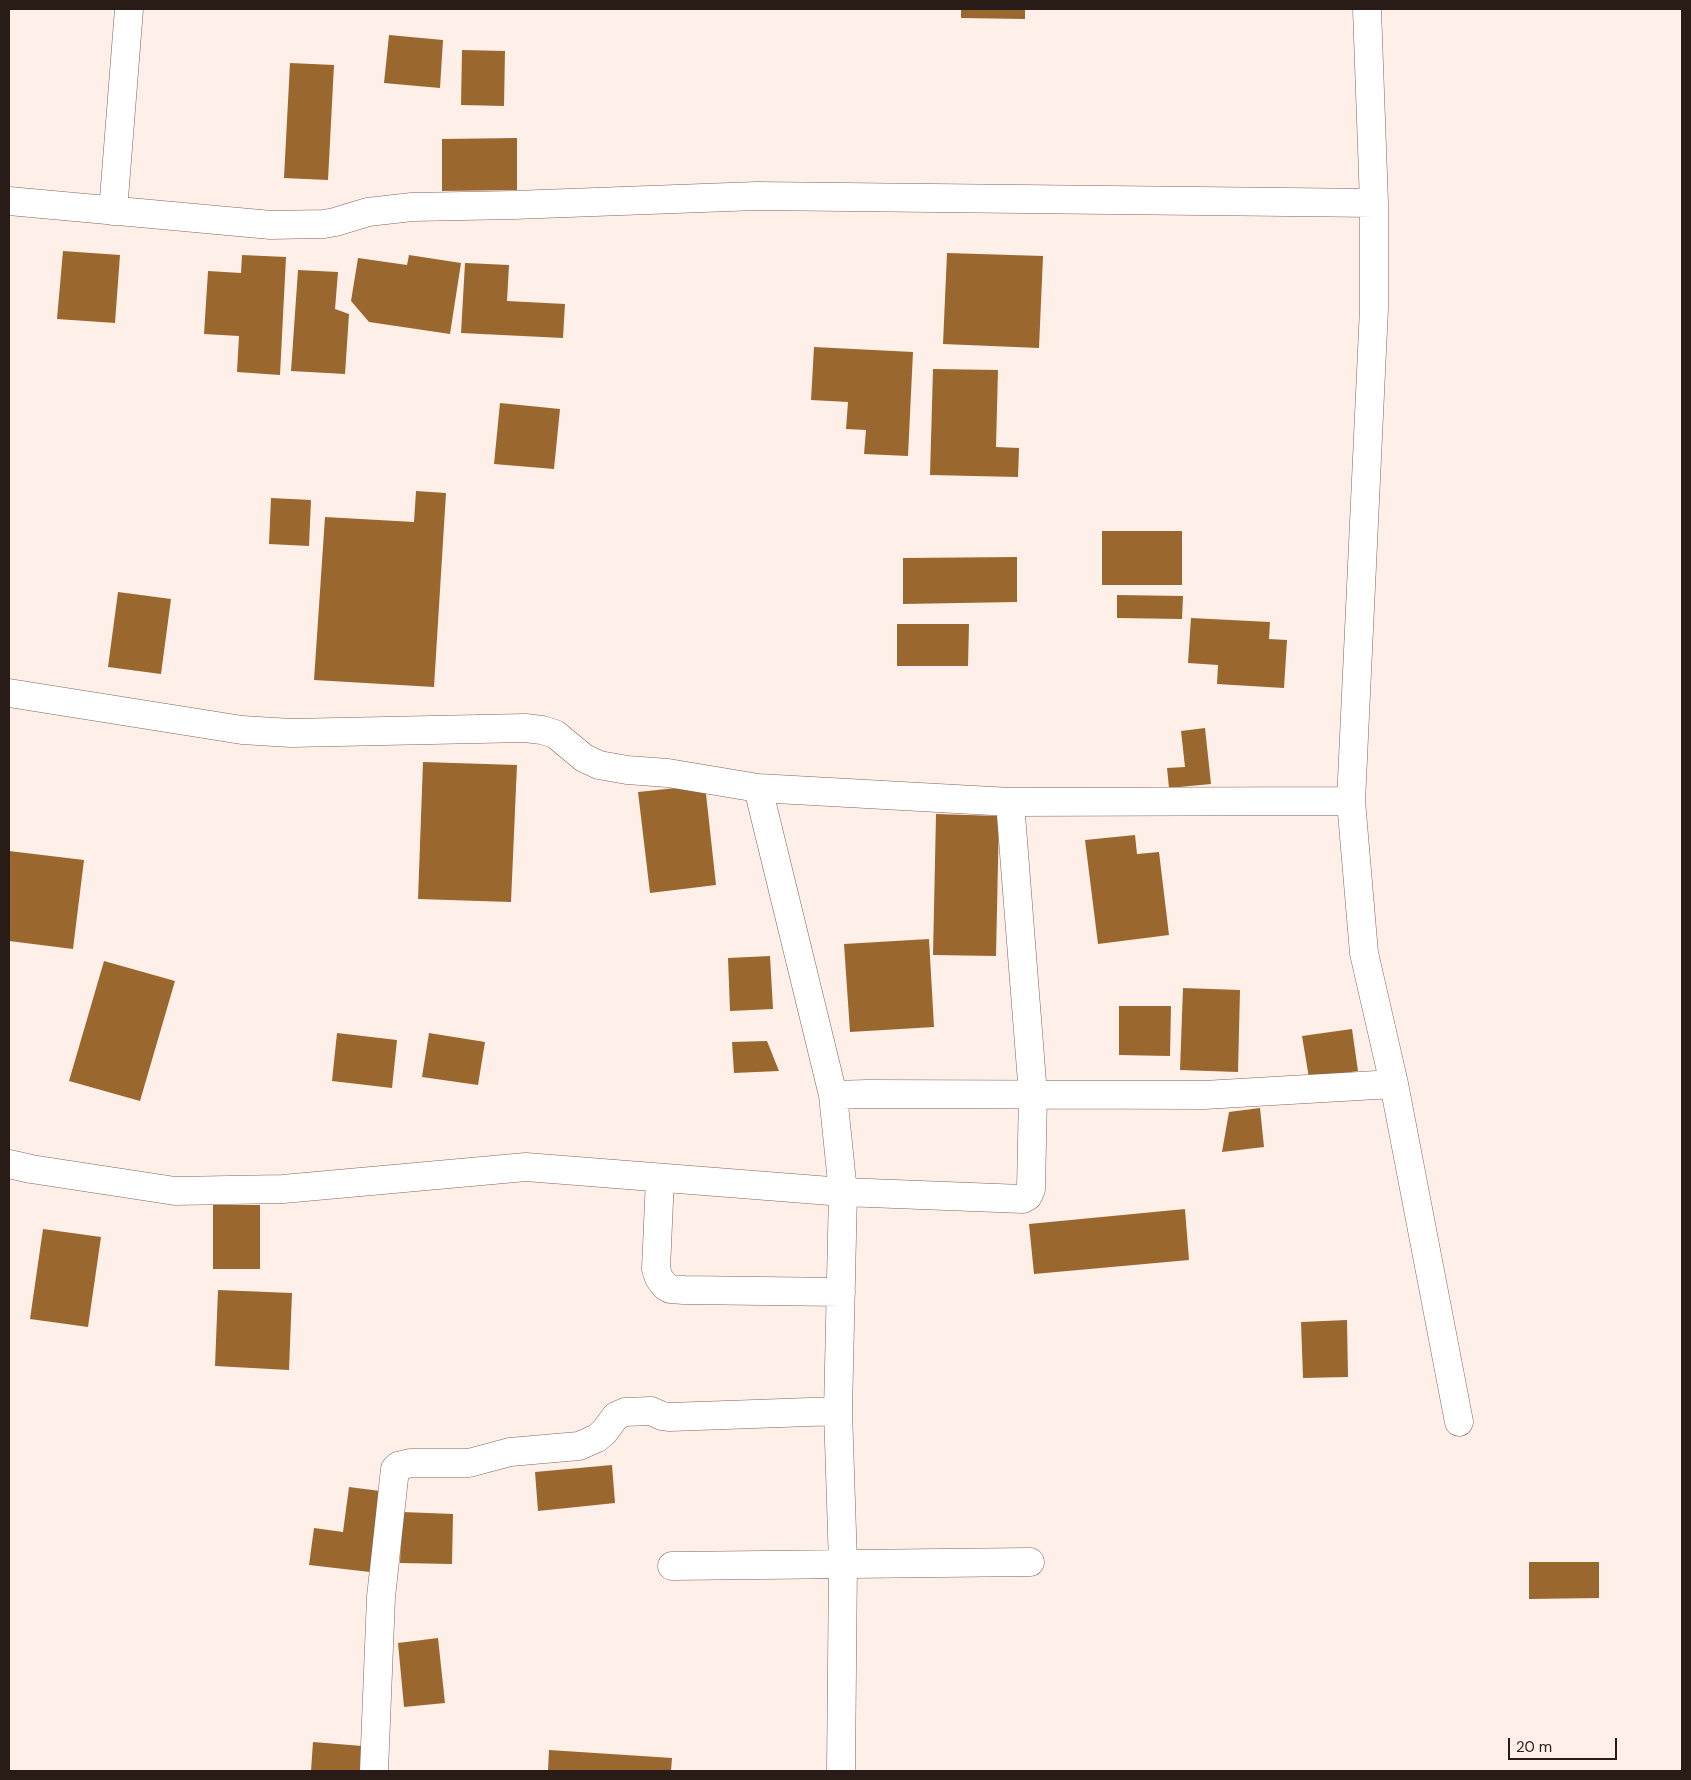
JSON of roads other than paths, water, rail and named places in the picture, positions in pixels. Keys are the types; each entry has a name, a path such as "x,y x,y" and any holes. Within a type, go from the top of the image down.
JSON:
{"street":[{"path":"113,211 129,9"},
{"path":"1367,9 1374,203 1374,308 1351,801 1364,953 1394,1084 1459,1422"},
{"path":"9,202 261,224 334,222 368,212 412,207 758,196 1374,203"},
{"path":"9,692 242,730 292,733 525,728 542,730 555,734 584,758 598,765 627,770 668,773 758,788 1010,802 1351,801"},
{"path":"758,788 833,1095 843,1192 838,1411 843,1563 842,1771"},
{"path":"9,1164 176,1191 283,1189 526,1167 843,1192 1024,1199 1032,1189 1033,1095 1010,802"},
{"path":"833,1095 1204,1095 1394,1084"},
{"path":"660,1178 656,1269 659,1278 665,1286 684,1290 840,1292"},
{"path":"374,1771 381,1598 396,1469 398,1466 411,1463 469,1463 510,1452 579,1446 597,1438 616,1416 625,1412 651,1411 670,1417 838,1411"},
{"path":"672,1566 1030,1562"}]}
